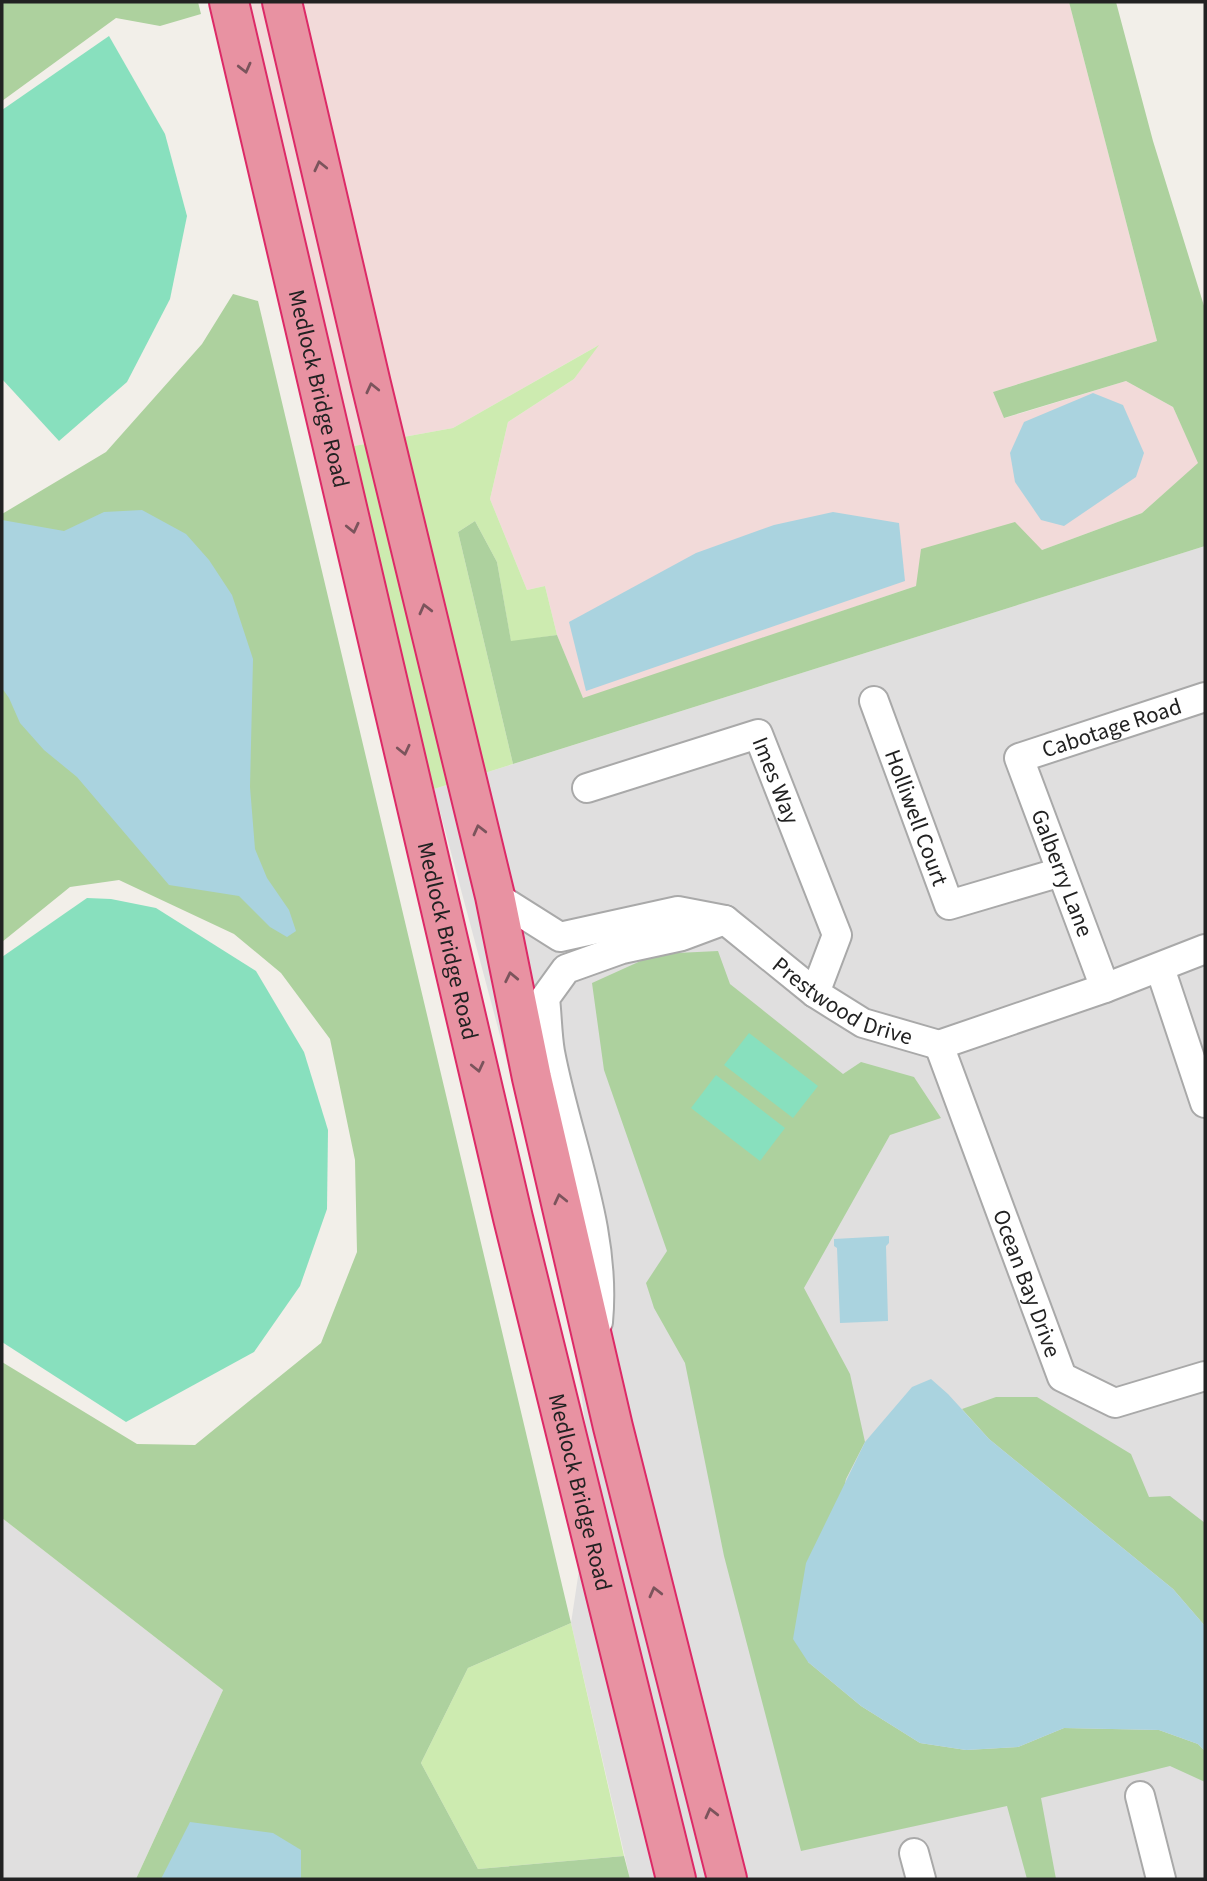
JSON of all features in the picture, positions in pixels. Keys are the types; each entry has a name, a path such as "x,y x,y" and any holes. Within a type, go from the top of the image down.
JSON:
{"highway":[{"name":"Medlock Bridge Road","path":"229,2 513,1218 676,1879"},
{"name":"Medlock Bridge Road","path":"282,2 495,897 532,1078 595,1349 727,1879"}],"street":[{"name":"Cabotage Road","path":"1019,758 1205,697"},
{"name":"Holliwell Court","path":"874,701 949,905 1061,872"},
{"name":"Imes Way","path":"587,788 758,734 837,935 815,993"},
{"name":"Galberry Lane","path":"1019,758 1105,988"},
{"name":"Prestwood Drive","path":"495,897 560,937 678,912 724,920 815,993 863,1023 939,1045 1105,988 1205,949"},
{"name":"Medlock Bridge Road","path":"595,1349 600,1293 597,1251 586,1195 550,1051 545,998 566,969 622,949 682,936 724,920"},
{"path":"1160,968 1205,1103"},
{"name":"Ocean Bay Drive","path":"939,1045 1062,1377 1115,1403 1205,1376"},
{"path":"1140,1796 1161,1879"}],"shaded area":[{"path":"229,2 1069,2 1157,341 993,392 1005,418 1126,381 1173,407 1199,463 1142,513 1042,550 916,586 583,699 557,635 545,586 527,590 490,499 508,422 574,379 597,346 453,428 343,448"},
{"path":"1205,546 1205,1879 630,1879 571,1623 593,1478 565,1278 434,789"},
{"path":"2,1518 223,1690 136,1879 2,1879"}],"green space":[{"path":"2,2 198,2 201,14 160,26 116,18 2,101"},
{"path":"1069,2 1116,2 1153,141 1205,309 1205,546 513,764 458,532 475,521 497,562 511,641 557,635 583,698 916,586 921,549 1015,522 1042,550 1142,513 1198,463 1173,407 1126,381 1004,418 993,392 1157,341"},
{"path":"109,36 165,134 187,216 170,299 127,382 59,441 2,379 2,110"},
{"path":"233,294 258,301 571,1623 468,1668 421,1763 478,1869 624,1856 630,1879 136,1879 223,1690 2,1518 2,1362 137,1444 195,1445 321,1343 357,1252 355,1160 330,1039 281,973 234,934 119,880 70,887 2,942 2,514 106,452 202,344"},
{"path":"599,345 574,379 508,422 490,499 527,590 545,586 557,635 511,642 497,562 475,521 458,532 513,764 434,789 343,448 453,428"},
{"path":"87,898 111,899 156,908 256,971 304,1052 328,1130 327,1209 300,1286 254,1352 126,1422 2,1342 2,957"},
{"path":"718,951 730,984 843,1074 861,1062 914,1077 941,1118 890,1135 804,1288 850,1374 865,1442 846,1479 808,1662 861,1706 920,1743 966,1750 1018,1747 1064,1728 1159,1730 1198,1744 1205,1751 1205,1782 1170,1766 1041,1798 1056,1879 1027,1879 1007,1806 801,1851 724,1556 685,1363 654,1308 646,1283 667,1251 604,1070 592,983 656,954"},
{"path":"749,1033 818,1086 793,1118 724,1065"},
{"path":"716,1075 785,1128 760,1161 691,1108"},
{"path":"996,1397 1037,1397 1131,1454 1149,1497 1170,1496 1205,1523 1205,1626 1173,1589 989,1439 962,1409"},
{"path":"571,1623 624,1856 478,1869 421,1763 468,1668"}],"water":[{"path":"1093,393 1123,405 1144,453 1136,477 1064,526 1041,520 1015,482 1010,453 1024,422"},
{"path":"142,510 186,534 209,560 232,595 253,659 250,787 255,849 267,878 289,910 296,931 287,937 270,927 239,896 169,885 77,777 44,750 20,723 2,688 2,520 64,531 104,512"},
{"path":"833,512 899,523 905,581 586,691 569,622 696,553 774,525"},
{"path":"889,1236 886,1246 888,1321 840,1323 837,1248 834,1246 834,1239"},
{"path":"931,1379 989,1439 1173,1589 1205,1626 1205,1751 1198,1744 1159,1730 1064,1728 1018,1747 966,1750 920,1743 861,1706 808,1662 793,1639 806,1563 865,1442 912,1387"},
{"path":"190,1822 273,1833 301,1850 301,1879 161,1879"}]}
